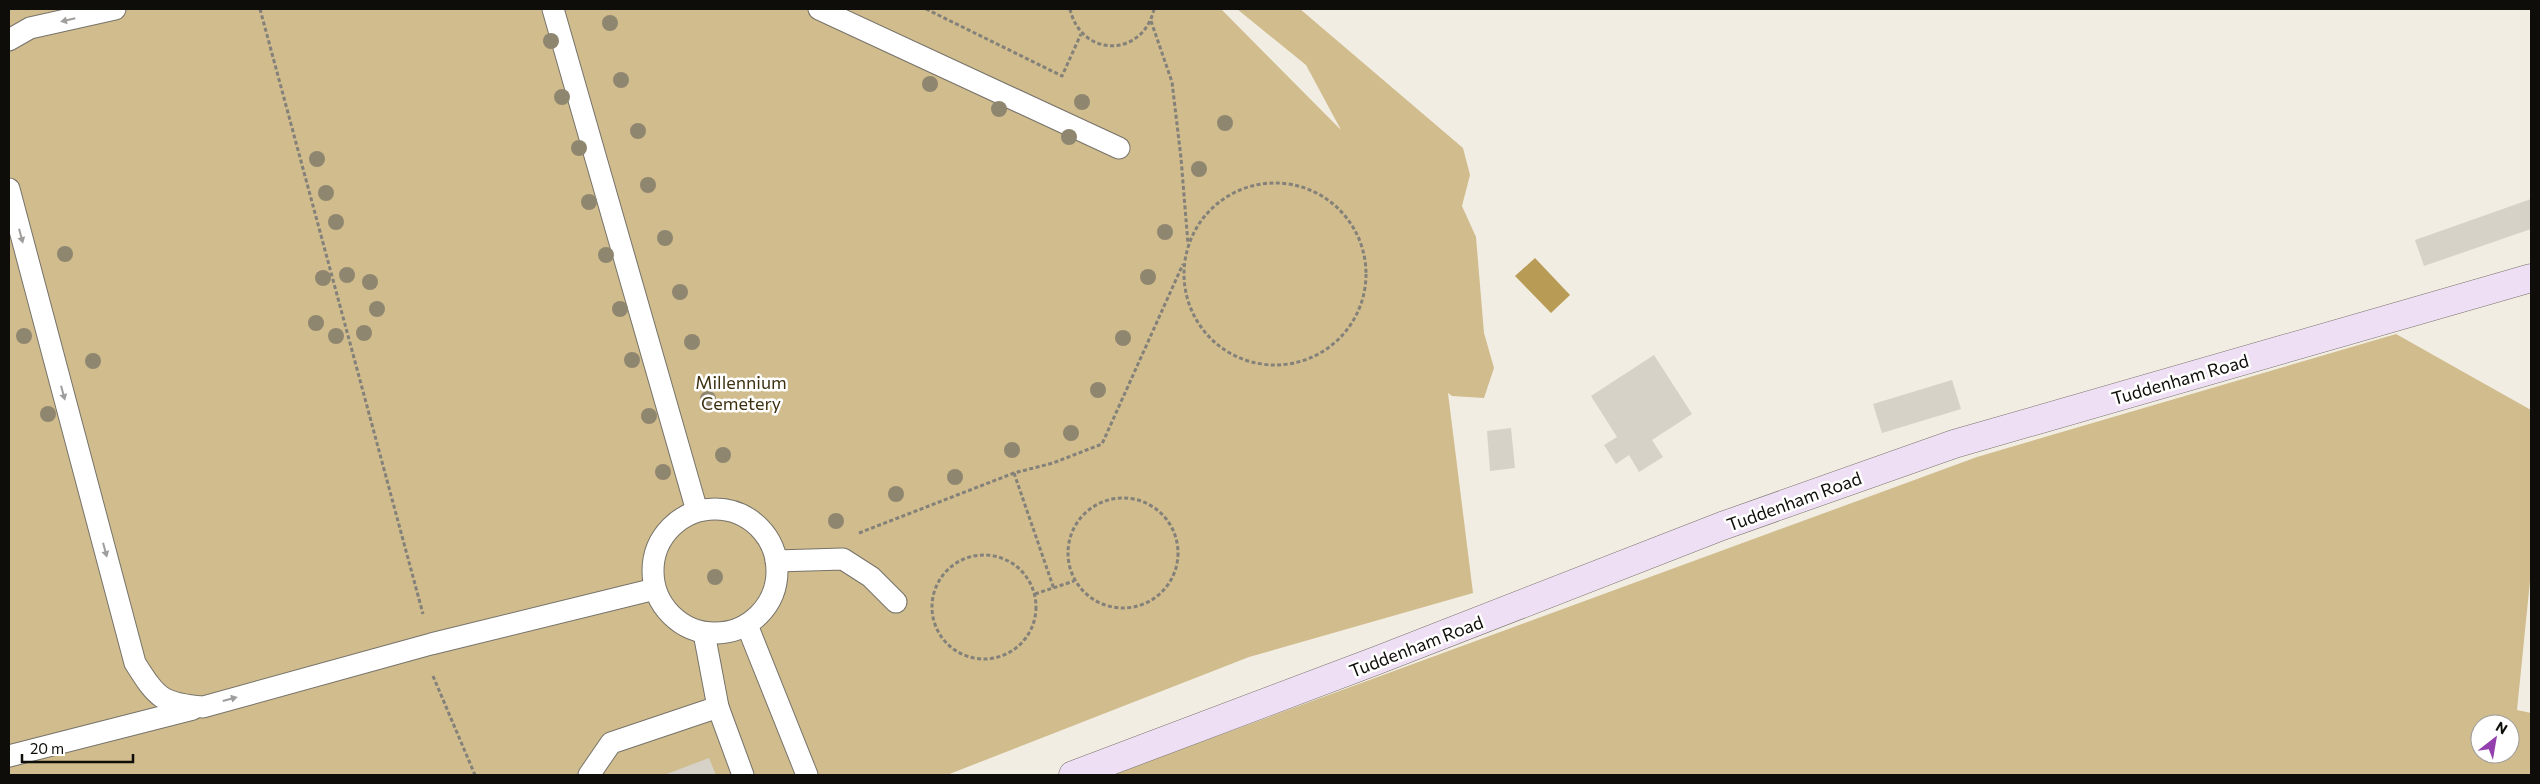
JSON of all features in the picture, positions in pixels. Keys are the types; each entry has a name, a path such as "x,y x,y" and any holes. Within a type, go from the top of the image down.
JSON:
{"street":[{"name":"Tuddenham Road","path":"1074,775 1378,660 1722,526 1954,444 2531,278"}],"lane":[{"path":"9,40 30,28 115,9"},
{"path":"553,9 697,511"},
{"path":"819,9 1119,148"},
{"path":"9,189 135,664 152,690 176,705 203,707"},
{"path":"719,509 737,513 756,524 769,541 776,560 776,582 769,603 747,625 727,633 704,633 684,626 667,612 652,579 657,546 669,528 687,515 697,511 719,509"},
{"path":"776,560 843,559 871,577 896,602"},
{"path":"9,756 203,707 426,646 655,589"},
{"path":"747,625 807,775"},
{"path":"704,633 718,707 743,775"},
{"path":"589,775 611,743 718,707"}],"path":[{"path":"260,9 426,646 476,775"},
{"path":"926,9 1062,76 1081,34"},
{"path":"1070,9 1073,21 1081,34 1095,43 1110,46 1123,45 1136,38 1151,21 1154,9"},
{"path":"1151,21 1172,82 1182,158 1188,247"},
{"path":"843,559 853,536 1014,473 1053,463 1102,444 1183,264 1195,228 1215,203 1243,187 1256,184 1295,184 1325,196 1355,227 1366,257 1366,290 1361,308 1344,334 1311,359 1275,366 1243,361 1222,349 1199,326 1185,296 1183,264"},
{"path":"1014,473 1054,590"},
{"path":"1125,498 1153,506 1168,519 1176,536 1179,558 1174,576 1161,595 1144,606 1123,609 1104,606 1087,596 1074,581 1069,568 1068,549 1072,530 1087,511 1103,501 1125,498"},
{"path":"972,555 991,555 1006,559 1021,570 1032,585 1035,594 1036,612 1031,630 1025,640 1011,652 997,658 979,659 958,653 944,642 932,619 931,600 937,583 948,568 972,555"},
{"path":"1035,594 1054,590 1074,581"}],"green space":[{"name":"Millennium Cemetery","path":"9,9 1221,9 1341,130 1306,65 1237,9 1300,9 1463,148 1470,175 1462,206 1476,237 1484,333 1494,368 1484,398 1452,396 1448,393 1473,593 1249,657 947,775 9,775"},
{"path":"2396,334 2531,410 2531,571 2517,710 2531,713 2531,775 1111,775 1977,457"}],"shaded area":[{"path":"1535,258 1570,295 1551,313 1515,276"}],"building":[{"path":"2531,199 2531,229 2424,266 2415,240"},
{"path":"1654,355 1692,414 1652,440 1663,457 1639,472 1629,455 1616,464 1604,445 1617,437 1591,396"},
{"path":"1952,380 1961,409 1882,433 1873,404"},
{"path":"1511,428 1515,468 1490,471 1487,431"},
{"path":"709,758 716,775 664,775"}]}
